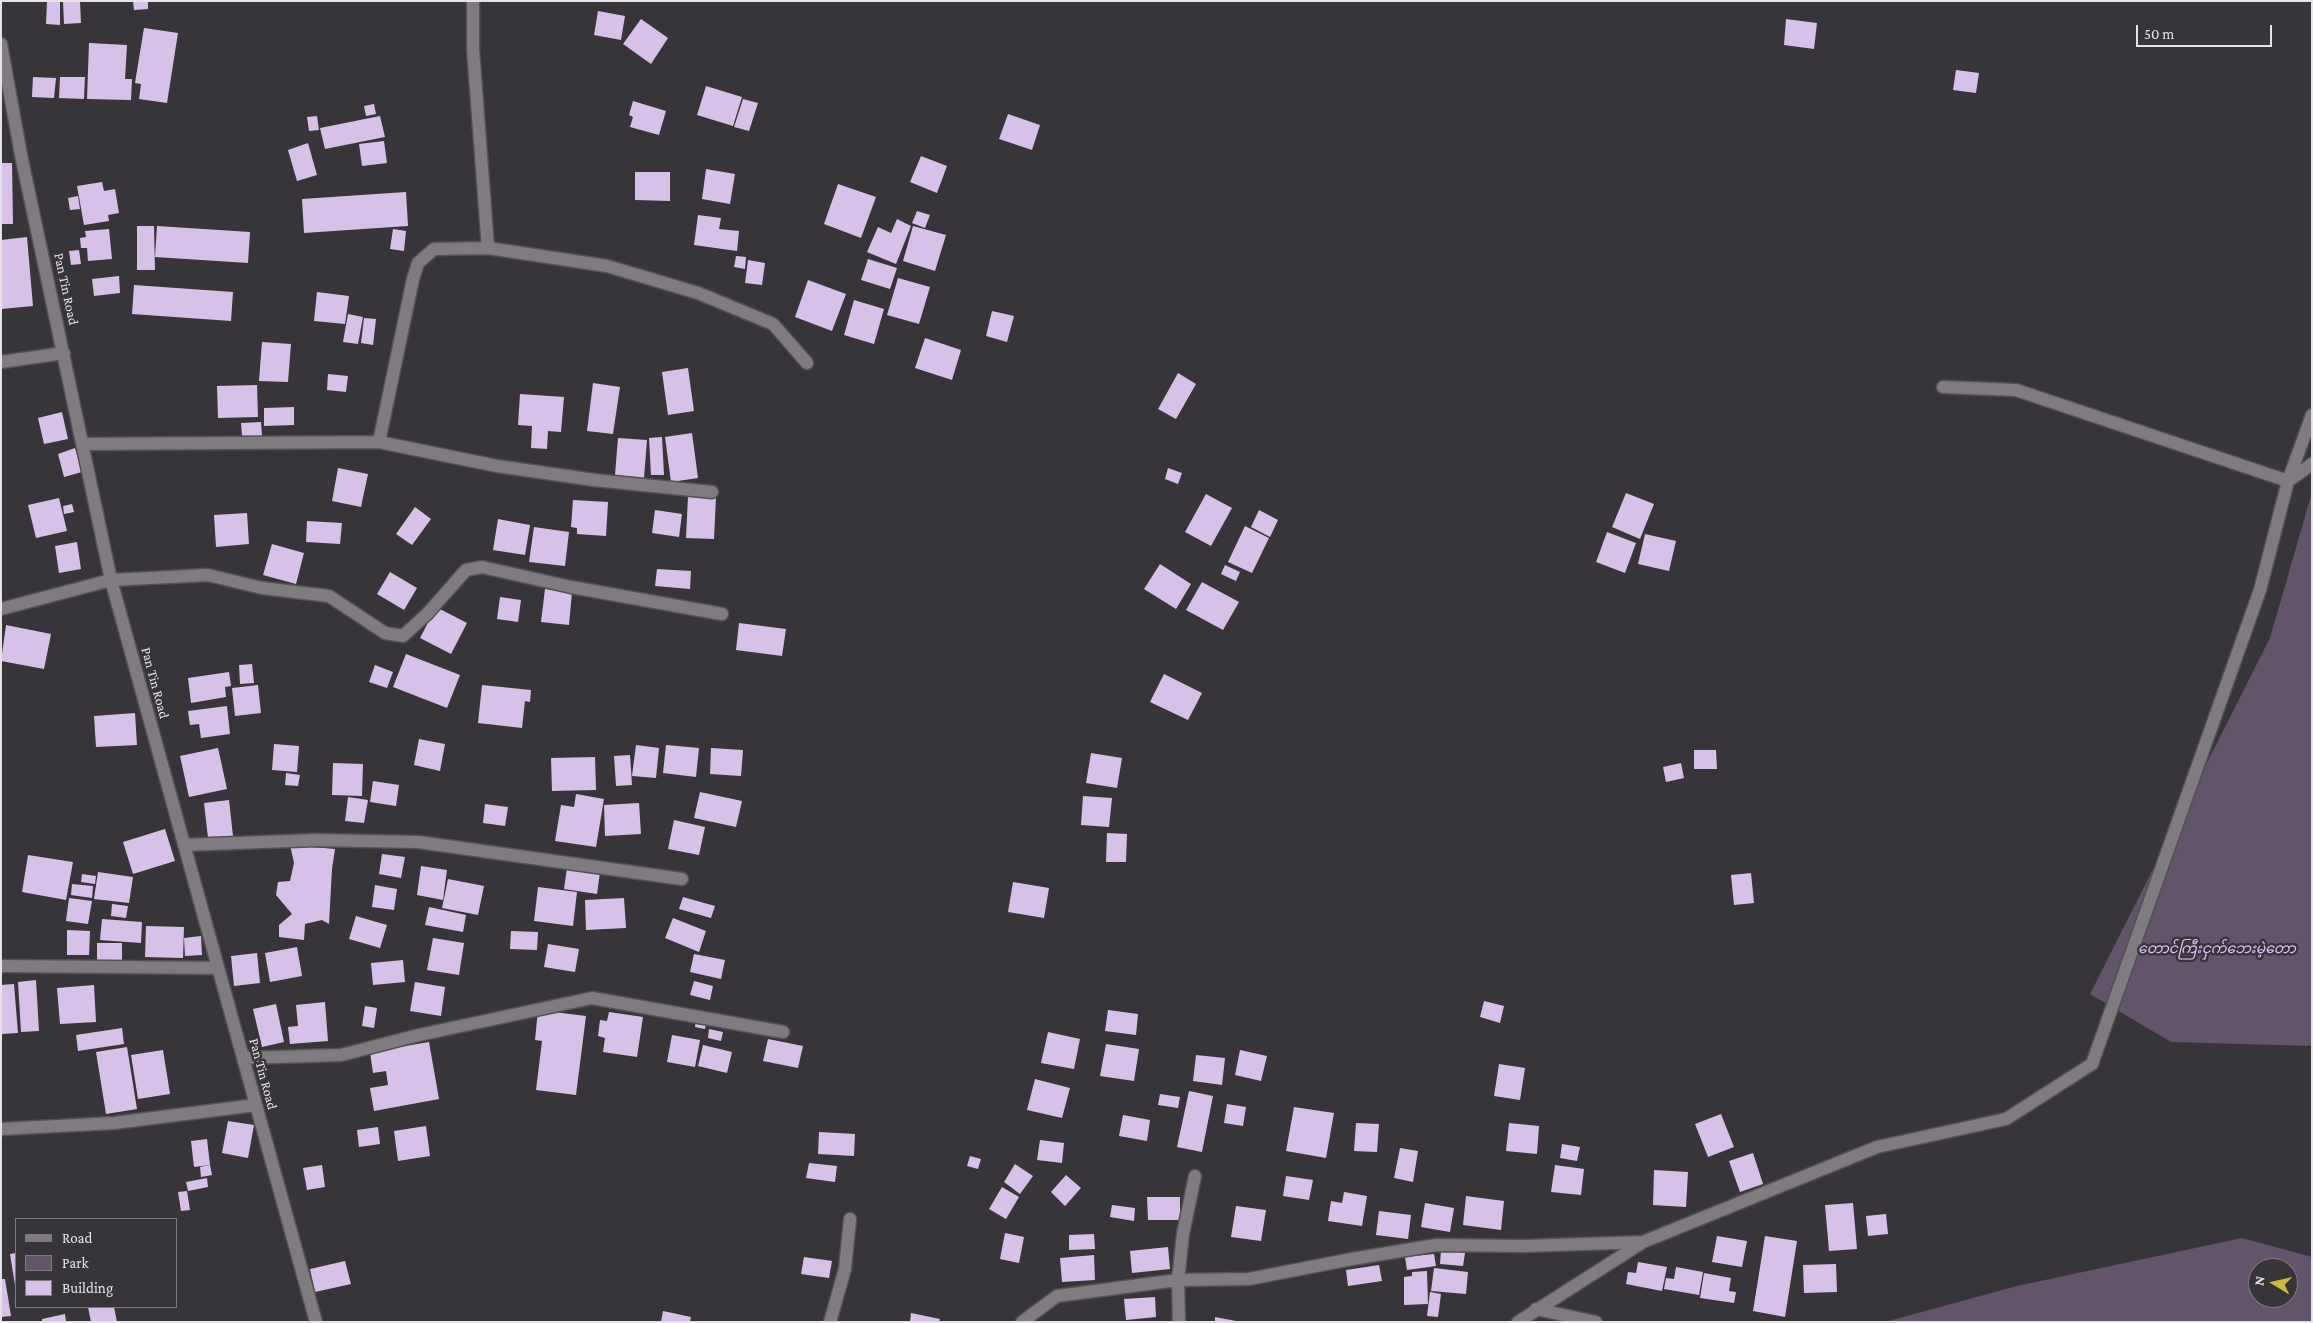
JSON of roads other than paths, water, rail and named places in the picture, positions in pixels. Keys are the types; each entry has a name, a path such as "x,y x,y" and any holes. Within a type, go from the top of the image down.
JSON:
{"street":[{"path":"473,1 473,49 488,248"},
{"name":"Pan Tin Road","path":"1,44 21,155 111,580 316,1322"},
{"path":"379,442 418,263 434,249 488,248 607,266 698,292 773,324 807,363"},
{"path":"1,362 64,353"},
{"path":"1943,388 2016,390 2288,481"},
{"path":"1518,1322 1643,1242 1877,1146 2006,1119 2092,1064 2260,590 2288,481 2312,416"},
{"path":"83,444 379,442 497,466 594,480 712,492"},
{"path":"2288,481 2312,464"},
{"path":"1,609 111,580 208,575 262,588 329,596 385,633 403,636 427,614 466,570 482,567 571,587 722,614"},
{"path":"184,846 316,840 418,842 682,879"},
{"path":"1,966 218,968"},
{"path":"243,1058 340,1055 419,1035 592,998 783,1032"},
{"path":"1,1129 114,1123 256,1105"},
{"path":"1179,1322 1178,1280 1183,1234 1195,1176"},
{"path":"830,1322 845,1269 850,1219"},
{"path":"1022,1322 1057,1296 1178,1280 1249,1279 1436,1245 1524,1246 1643,1242"},
{"path":"1536,1309 1596,1322"}],"park label":[{"name":"တောင်ကြီးငှက်ဘေးမဲ့တော","path":"2217,949"}]}
